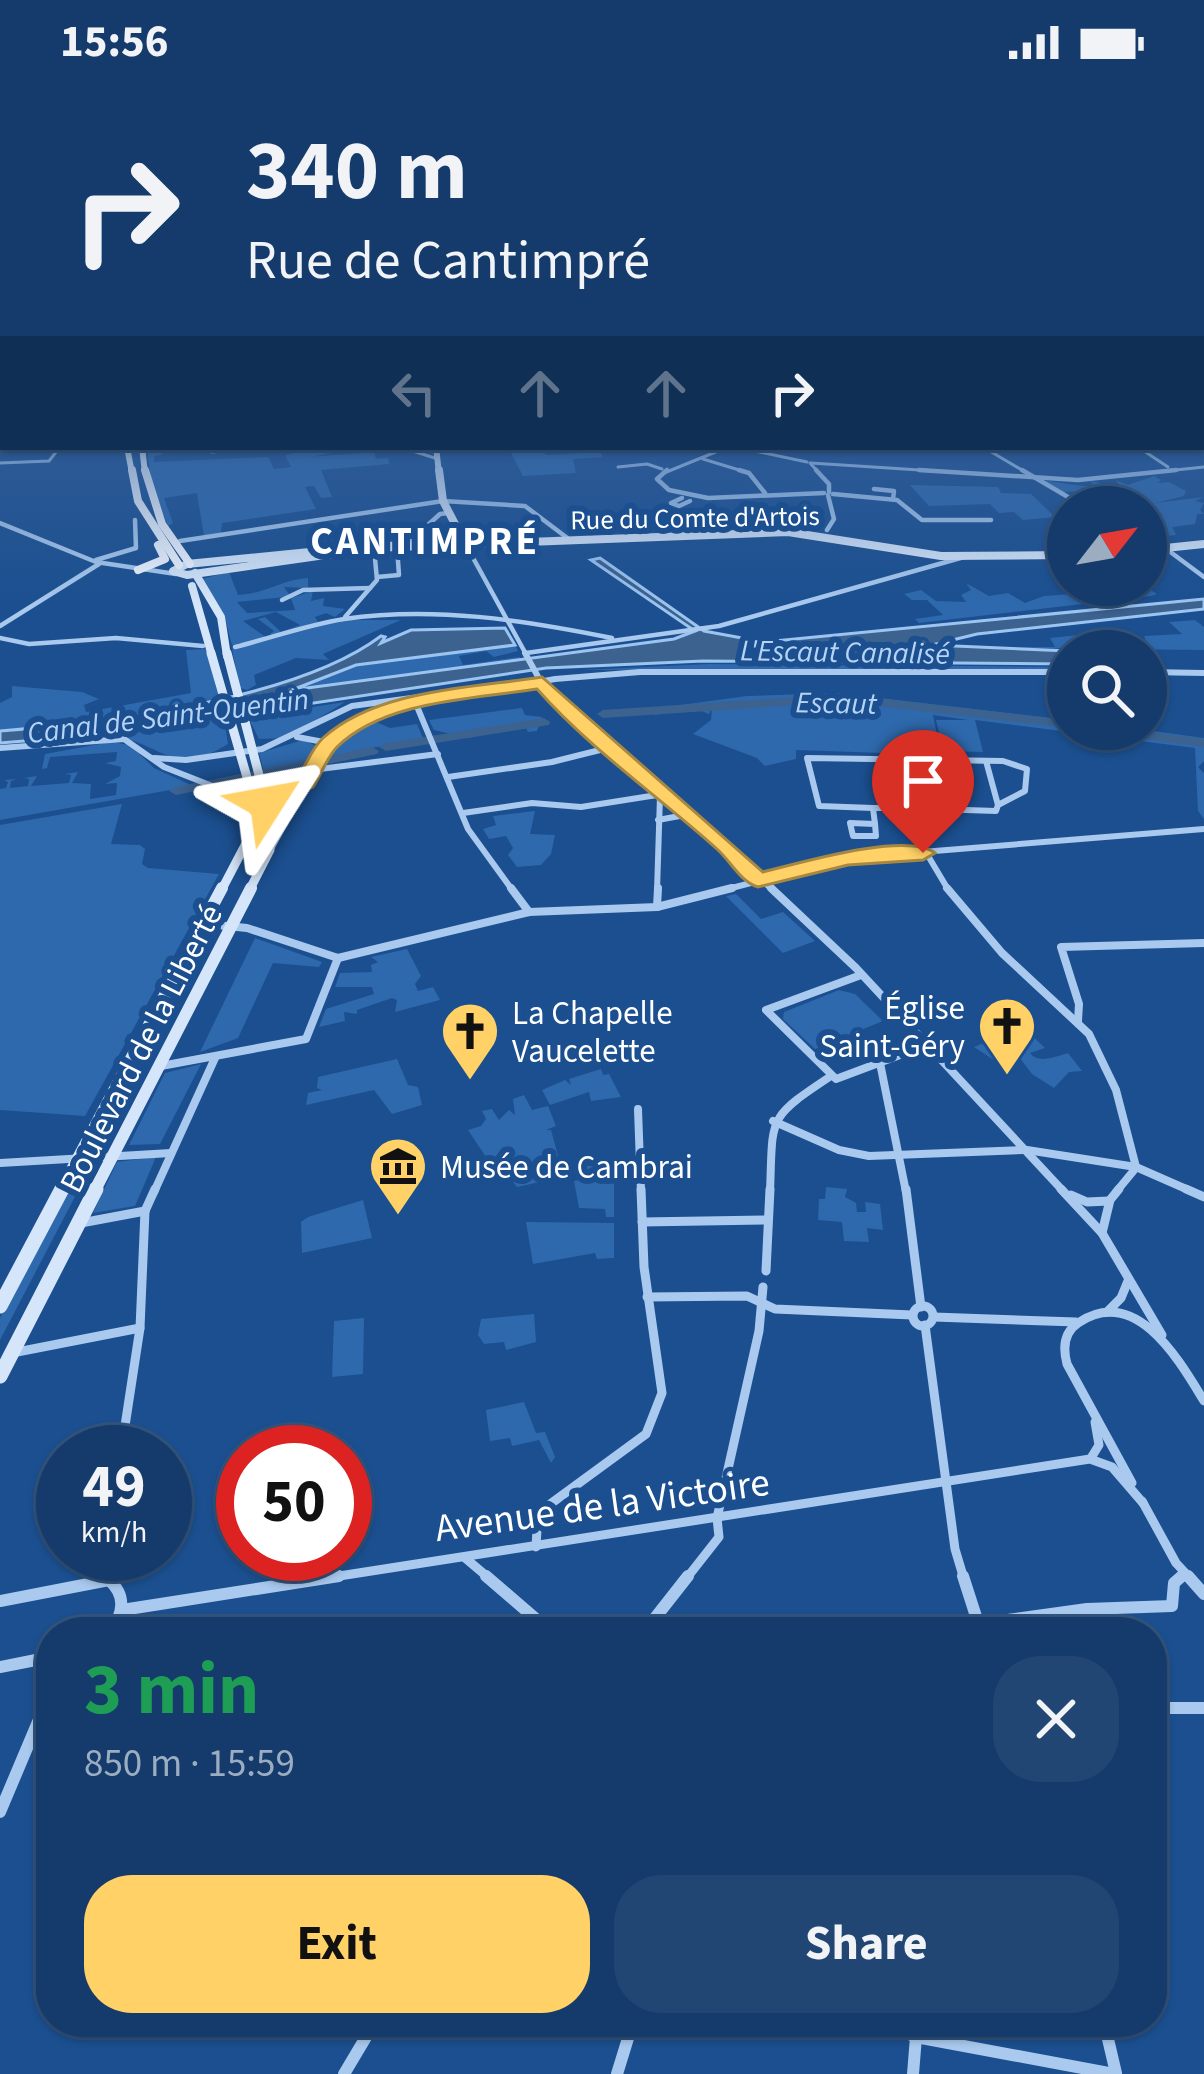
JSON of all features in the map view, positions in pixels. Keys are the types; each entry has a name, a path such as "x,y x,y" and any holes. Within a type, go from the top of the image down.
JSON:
{"main road":[{"path":"127,450 133,485 166,557 141,570"},
{"path":"143,450 157,515 167,537 221,617 224,673"},
{"path":"434,457 443,501 466,544"},
{"path":"150,524 187,569 245,742 271,850"},
{"name":"Rue du Comte d'Artois","path":"401,546 830,533 952,560 1047,555"},
{"path":"1167,547 1204,544"},
{"path":"187,569 401,546"},
{"path":"187,569 401,546"},
{"name":"Boulevard de la Liberté","path":"0,1306 207,924 250,838 257,799"},
{"name":"Boulevard de la Liberté","path":"0,1376 271,850"}],"street":[{"path":"0,464 51,460 58,450"},
{"path":"212,452 230,450"},
{"path":"721,450 656,476 663,489 683,498 829,493 893,499 922,520 991,520"},
{"path":"750,450 810,463 1036,479 1089,480 1204,467"},
{"path":"988,450 1048,486"},
{"path":"1142,450 1169,468"},
{"path":"702,458 749,473 765,493"},
{"path":"810,463 829,484 834,519 830,533"},
{"path":"618,467 644,464 664,470"},
{"path":"874,489 894,491 893,499"},
{"path":"683,498 671,503 679,506 696,499"},
{"path":"180,541 443,501 526,506 570,540"},
{"path":"377,577 399,575 401,546 440,514 448,513"},
{"path":"0,626 82,579 96,562 136,548 135,520"},
{"path":"0,523 96,562 141,570 187,569"},
{"path":"466,544 547,693 660,795 729,848 861,975 1019,1149 1070,1194 1102,1233 1162,1335 1198,1380 1204,1401"},
{"path":"1174,554 1182,546"},
{"path":"344,619 377,577 374,548"},
{"path":"1167,552 1204,578"},
{"path":"527,655 709,628 952,560"},
{"path":"282,600 303,590 370,588"},
{"path":"235,646 344,619 506,616 620,640"},
{"path":"0,638 31,646 117,638 168,648 203,646"},
{"path":"199,782 201,764 214,756 245,742 280,743 344,709 540,679 702,670 1047,672"},
{"path":"1167,672 1204,673"},
{"path":"415,700 468,829 529,912"},
{"path":"271,850 328,743 371,717 415,700"},
{"path":"295,736 328,743"},
{"path":"0,748 118,739 236,796 257,799 305,783"},
{"path":"448,777 552,762 608,748"},
{"path":"313,769 438,754"},
{"path":"154,758 214,756"},
{"path":"986,761 996,811 819,806 807,758 986,761 1014,762 1028,769 1025,791 998,805"},
{"path":"463,813 536,803 581,807 660,795"},
{"path":"657,907 660,795"},
{"path":"874,808 875,824"},
{"path":"905,808 923,853 1002,951 1061,1012 1078,1021"},
{"path":"658,820 685,815"},
{"path":"207,924 233,926 338,958 529,912 657,907 848,858 1204,829"},
{"path":"1136,1167 1118,1093 1078,1021 1079,1004 1061,947 1204,943"},
{"path":"161,1066 306,1039 338,958"},
{"path":"861,975 766,1010 830,1076 843,1079 924,1046"},
{"path":"125,1425 140,1328 145,1211 216,1057"},
{"path":"880,1063 901,1154 922,1307 929,1321 955,1549 977,1617"},
{"path":"766,1271 773,1120 830,1076"},
{"path":"536,1546 533,1523 538,1513 650,1427 662,1387 647,1297 638,1109"},
{"path":"773,1120 839,1150 869,1156 1019,1149 1136,1167 1204,1197"},
{"path":"1106,1162 1122,1155 1130,1142"},
{"path":"0,1163 172,1153"},
{"path":"1060,1184 1061,1165 1078,1158"},
{"path":"1094,1160 1115,1174 1119,1188"},
{"path":"1102,1233 1110,1201 1136,1167"},
{"path":"1070,1194 1087,1202 1110,1201"},
{"path":"79,1223 145,1211"},
{"path":"642,1222 768,1220"},
{"path":"647,1297 747,1296 775,1310 912,1315 929,1321 1078,1322 1106,1313 1121,1298 1128,1280"},
{"path":"656,1617 717,1541 717,1518 763,1287"},
{"path":"912,1315 922,1307"},
{"path":"1106,1313 1130,1317 1162,1335"},
{"path":"1078,1322 1064,1348 1092,1410 1184,1574 1204,1594"},
{"path":"11,1354 140,1328"},
{"path":"1092,1410 1099,1445 1090,1459 1112,1467 1143,1503"},
{"name":"Avenue de la Victoire","path":"122,1610 1090,1459"},
{"path":"463,1556 534,1617"},
{"path":"1043,1617 1088,1609 1172,1606 1174,1583 1184,1574"},
{"path":"0,1601 92,1581"},
{"path":"100,1581 118,1588 122,1610 118,1617"},
{"path":"0,1666 36,1660"},
{"path":"1167,1708 1204,1708"},
{"path":"0,1812 36,1727"},
{"path":"344,2074 366,2037"},
{"path":"617,2074 628,2037"},
{"path":"914,2074 916,2037 1115,2074 1107,2037"}],"shaded area":[{"path":"147,450 160,450 162,455 154,456 154,462 268,457 274,469 291,467 285,455 350,450 309,457 374,452 376,459 388,458 389,464 321,470 332,497 321,498 314,486 305,487 316,509 222,523 221,533 204,536 197,493 164,498 173,523 168,526 151,480"},
{"path":"510,450 542,450 546,455 600,452 603,457 573,459 576,473 523,476"},
{"path":"1154,476 1161,480 1158,483 1169,482 1186,491 1184,496 1167,500 1167,486 1119,486 1116,480 1128,485"},
{"path":"910,485 998,487 1001,493 1031,494 1047,509 1047,518 1023,520 1014,512 999,513 990,504 929,506"},
{"path":"1204,497 1195,501 1204,503 1200,510 1204,514 1197,514 1195,524 1172,527 1176,535 1167,536 1167,502"},
{"path":"229,572 238,595 308,578 308,588 284,587 289,594 285,597 237,602 247,613 295,610 291,598 313,591 311,601 324,598 323,606 345,609 335,617 326,613 315,617 318,622 273,637 274,631 258,619 265,617 281,632 300,625 276,612 243,621 267,638 232,645 225,619 202,579"},
{"path":"966,583 989,596 1008,593 1025,603 1047,596 1047,606 1065,606 919,623 915,619 943,615 927,600 912,600 904,594 921,590 936,601 966,602 961,595 971,590"},
{"path":"344,620 401,620 323,654 329,660 296,658 254,675 256,685 247,690 240,688 232,649"},
{"path":"1195,620 1204,627 1204,650 1167,650 1167,635 1182,634 1169,622"},
{"path":"515,645 518,651 494,657 486,651 459,656 463,665 519,657 525,661 292,689 356,665"},
{"path":"206,649 219,698 91,724 0,731 0,703 12,697 12,686 82,692 99,699 84,705 86,712 191,693 186,650"},
{"path":"709,664 1047,667 1047,669 584,670"},
{"path":"837,693 1047,718 1047,729 975,720 983,752 943,751 936,720 968,720 933,715 941,755 796,750 796,759 765,766 757,758 693,734 711,720 712,708 709,714 697,709 654,715 651,709 747,696"},
{"path":"345,702 287,738 259,739 248,717"},
{"path":"522,708 525,715 542,717 537,731 528,732 525,726 468,738 434,730 429,720"},
{"path":"224,719 228,744 191,759 105,737"},
{"path":"374,721 390,728 417,724 423,738 326,757 343,739"},
{"path":"1167,733 1204,738 1204,761 1198,767 1204,773 1204,819 1198,811 1195,748 1167,744"},
{"path":"303,740 321,748 299,782 269,791 259,753"},
{"path":"111,742 130,745 154,768 193,786 0,820 0,789 8,782 4,780 17,779 10,788 28,786 29,779 24,778 37,776 31,786 69,783 71,775 65,774 78,772 72,783 91,784 90,799 116,795 117,783 105,784 120,776 121,767 105,763 116,761 117,752 50,757 47,768 42,769 45,754"},
{"path":"122,804 111,844 140,845 145,849 142,864 148,868 219,874 85,1116 0,1110 0,825"},
{"path":"535,811 530,834 555,835 551,854 541,865 517,867 508,855 513,848 506,836 489,839 483,829 496,825 493,816"},
{"path":"736,894 761,919 783,912 815,941 783,953 726,896"},
{"path":"255,938 322,962 319,967 273,963 238,1038 200,1052"},
{"path":"407,949 421,976 415,984 418,991 433,987 440,1000 395,1012 397,1000 392,998 357,1010 357,1014 344,1012 345,1021 319,1027 326,1009 374,994 372,987 335,987 340,973 372,972 371,965 378,962 371,957"},
{"path":"839,990 855,994 883,1021 815,1049 783,1019 784,1012"},
{"path":"1023,1027 1045,1048 1030,1053 1033,1056 1047,1059 1068,1053 1082,1071 1069,1072 1054,1088 1032,1074 1019,1057 997,1062 974,1047"},
{"path":"397,1059 408,1085 418,1087 422,1105 392,1114 374,1090 306,1105 308,1093 322,1090 317,1088 318,1077"},
{"path":"201,1064 160,1144 129,1145 165,1073"},
{"path":"601,1069 603,1075 609,1074 621,1097 591,1101 589,1092 550,1105 542,1090 565,1080 571,1085 569,1079"},
{"path":"524,1095 532,1110 548,1106 556,1126 546,1130 551,1130 561,1167 551,1170 555,1174 544,1181 517,1187 511,1179 502,1181 468,1130 481,1126 486,1119 482,1111 492,1109 499,1120 509,1110 515,1115 513,1099"},
{"path":"156,1157 135,1206 93,1213 117,1162"},
{"path":"608,1163 608,1169 614,1169 608,1179 614,1180 614,1217 606,1217 605,1209 579,1208 574,1181 582,1179 579,1167"},
{"path":"91,1166 0,1340 0,1318 76,1175"},
{"path":"826,1187 847,1189 845,1197 856,1203 857,1212 866,1212 865,1202 880,1204 883,1230 867,1228 869,1242 844,1241 842,1222 818,1220 819,1199 825,1199"},
{"path":"363,1200 372,1238 302,1253 301,1222"},
{"path":"526,1222 614,1223 614,1258 597,1259 595,1253 533,1264"},
{"path":"534,1314 536,1342 506,1350 504,1342 484,1344 478,1335 481,1319"},
{"path":"364,1318 363,1374 332,1377 334,1321"},
{"path":"524,1402 536,1433 545,1432 555,1457 551,1463 539,1440 512,1446 510,1438 490,1441 486,1410"}],"water":[{"path":"600,558 704,631 764,642 1204,599 1204,609 977,634 932,645 1047,650 1047,664 703,661 546,668 109,734 0,743 0,731 145,714 251,692 301,677 381,636 385,637 381,643 411,630 505,628 515,645 356,665 292,690 674,639 695,631 591,560"}],"waterway":[{"name":"Escaut","path":"603,714 842,698 1047,722"},
{"name":"Escaut","path":"386,747 544,722"},
{"name":"Escaut","path":"1167,738 1204,743"},
{"name":"Escaut","path":"176,791 372,751"}],"place":[{"name":"Église Saint-Géry","path":"1007,1077"},
{"name":"La Chapelle Vaucelette","path":"470,1082"},
{"name":"Musée de Cambrai","path":"398,1217"}],"district":[{"name":"CANTIMPRÉ","path":"425,540"}],"route":[{"path":"267,803 265,796 305,783 328,743 371,717 411,705 542,682 547,693 660,795 729,848 758,880 848,858 923,853"}],"water label":[{"name":"L'Escaut Canalisé","path":"845,652"},
{"name":"Canal de Saint-Quentin","path":"168,716"}]}
